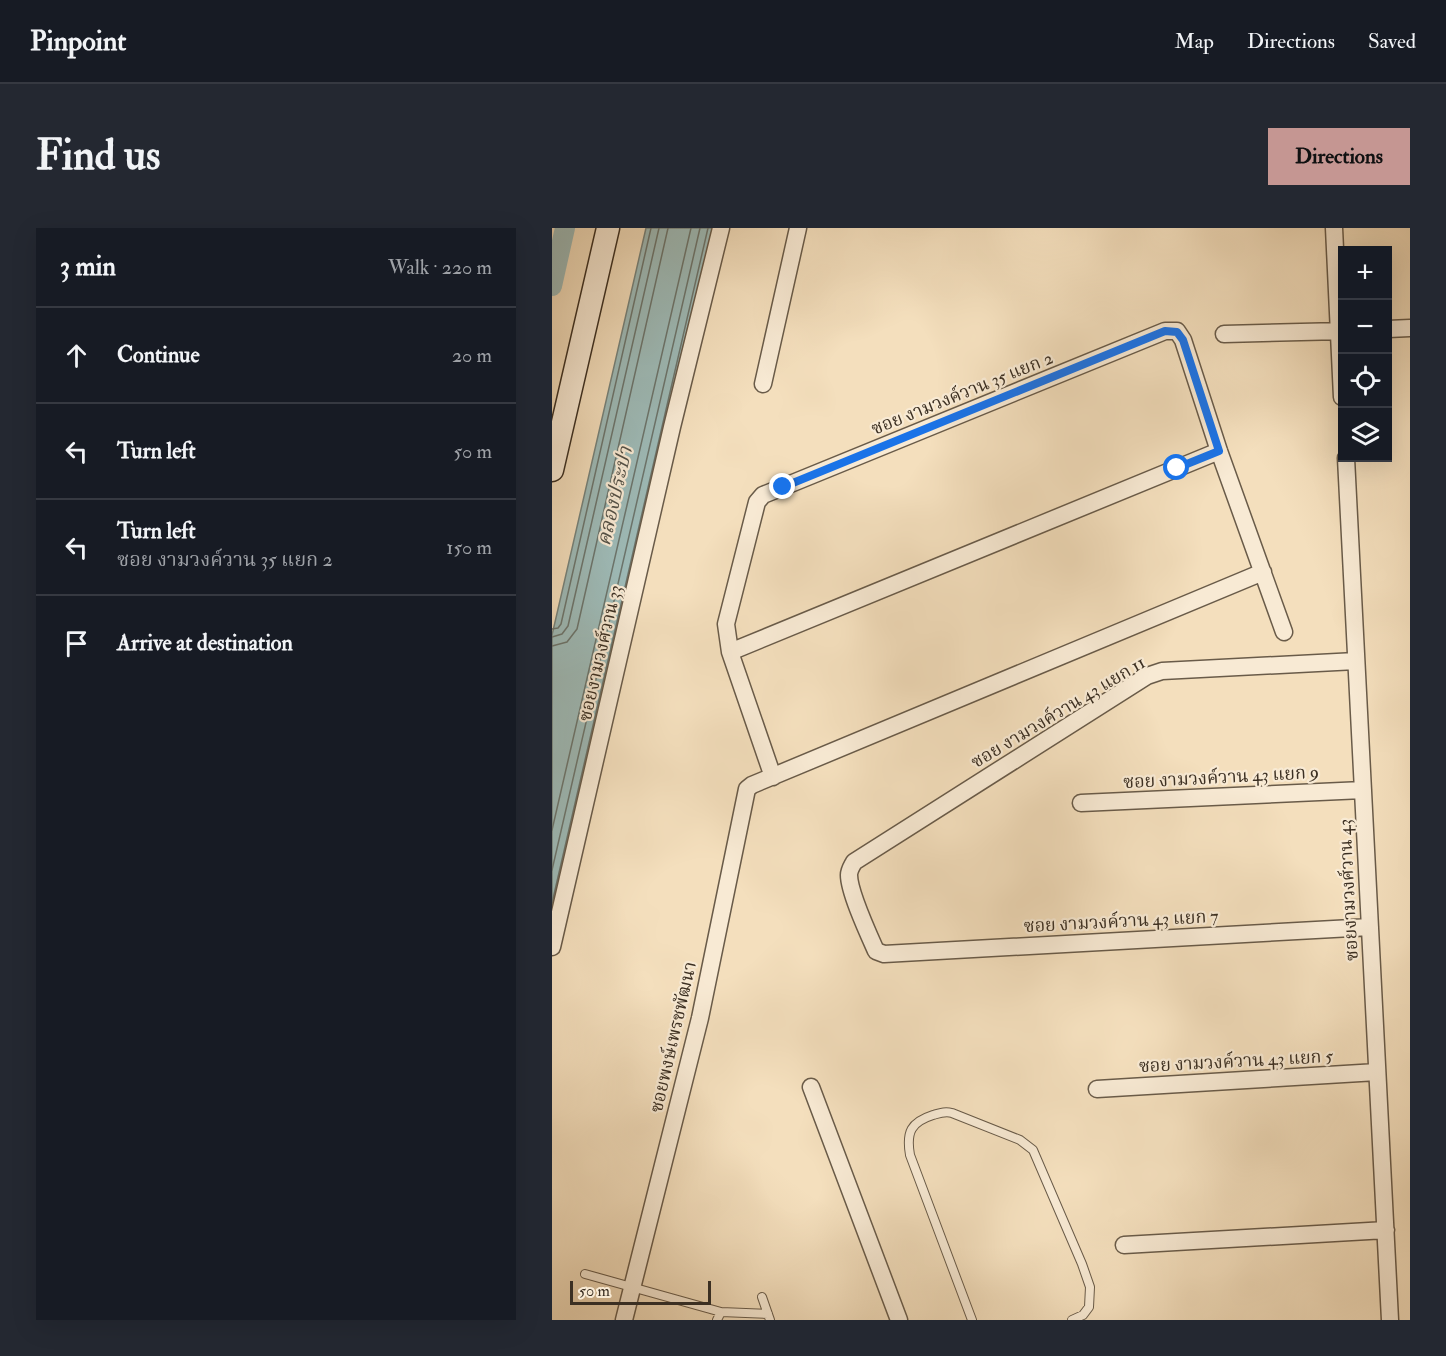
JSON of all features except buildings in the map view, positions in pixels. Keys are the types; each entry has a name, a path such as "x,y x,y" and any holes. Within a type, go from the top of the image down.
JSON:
{"main road":[{"path":"552,470 608,228"}],"street":[{"name":"ซอยงามวงศ์วาน 33","path":"552,946 672,427 722,228"},
{"path":"763,384 798,228"},
{"path":"1334,228 1339,300"},
{"path":"1392,329 1410,328"},
{"name":"ซอย งามวงค์วาน 35 แยก 2","path":"730,652 726,624 757,502 763,495 1165,331 1177,332 1183,340 1219,451"},
{"path":"1224,334 1338,331"},
{"path":"773,777 730,652 1219,451 1284,632"},
{"name":"ซอยงามวงศ์วาน 43","path":"1346,462 1390,1320"},
{"name":"ซอยพงษ์เพรชพัฒนา","path":"624,1320 700,1018 747,789 1263,572"},
{"name":"ซอย งามวงค์วาน 43 แยก 11","path":"876,951 849,877 854,862 1147,676 1162,671 1356,661"},
{"name":"ซอย งามวงค์วาน 43 แยก 9","path":"1081,803 1363,790"},
{"name":"ซอย งามวงค์วาน 43 แยก 7","path":"876,951 888,954 1370,927"},
{"name":"ซอย งามวงค์วาน 43 แยก 5","path":"1097,1089 1377,1072"},
{"path":"811,1087 899,1320"},
{"path":"1124,1245 1386,1230"}],"lane":[{"path":"972,1320 910,1155 909,1136 916,1123 942,1112 952,1113 1020,1140 1033,1150 1090,1287 1089,1307 1083,1315 1072,1320"},
{"path":"585,1274 719,1316 769,1317 762,1297"}],"water":[{"name":"คลองประปา","path":"646,228 714,228 552,930 552,635"}],"waterway":[{"path":"552,286 565,228"}],"route":[{"path":"783,487 1165,331 1177,332 1183,340 1219,451 1177,468"}]}
